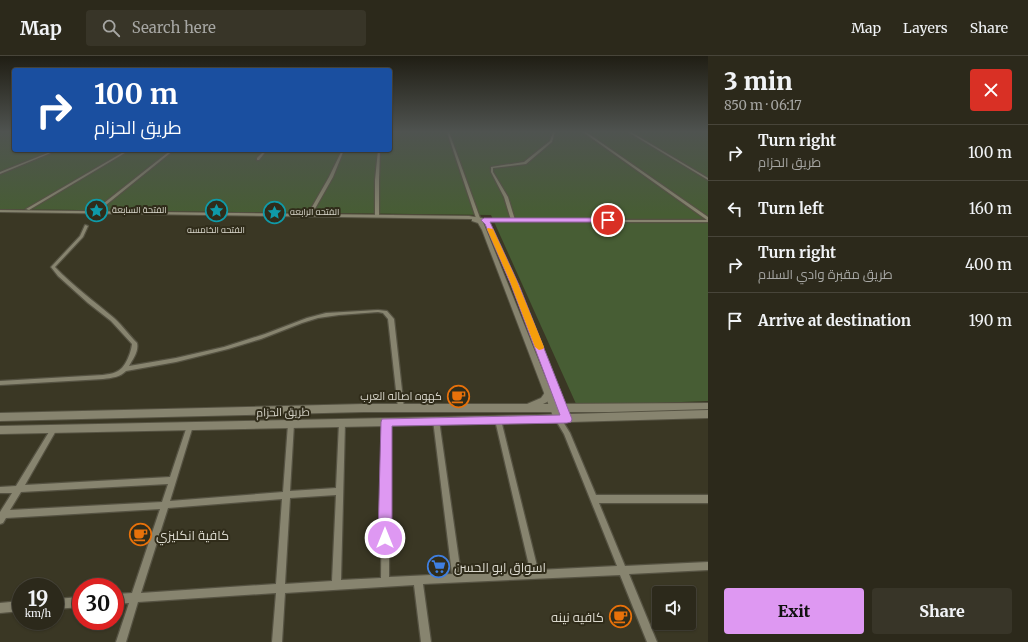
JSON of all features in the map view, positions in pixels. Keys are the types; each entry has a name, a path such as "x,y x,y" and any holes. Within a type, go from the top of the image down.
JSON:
{"main road":[{"path":"528,408 544,400 548,393"},
{"name":"طريق الحزام","path":"0,417 401,408 708,406"},
{"path":"239,425 236,422 236,417 240,413 246,411"},
{"path":"211,412 217,413 219,417 217,422 211,426"},
{"name":"طريق الحزام","path":"0,430 436,420 562,419 708,414"}],"street":[{"path":"0,173 34,159"},
{"path":"28,209 113,159"},
{"path":"95,212 161,159"},
{"path":"310,214 331,177 338,159"},
{"path":"377,215 378,159"},
{"path":"458,159 479,220 505,281 548,393 559,408"},
{"path":"513,220 508,202 492,172 492,167 525,163 529,159"},
{"path":"623,159 708,220"},
{"path":"676,159 708,178"},
{"path":"0,212 95,212 195,215"},
{"path":"0,212 336,216 468,219 479,220 487,223 514,282 567,433 652,642"},
{"path":"208,215 310,214 320,216"},
{"path":"336,216 377,215 479,220 708,220"},
{"path":"0,384 115,376 124,372 135,350 135,344 113,320 90,302 53,267 82,236 86,226"},
{"path":"505,281 514,282"},
{"path":"125,369 157,365 195,356 258,338 309,319 326,315 378,311 385,312 391,319 401,408"},
{"path":"436,420 457,578"},
{"path":"498,420 534,574"},
{"path":"384,582 386,422"},
{"path":"336,584 342,423"},
{"path":"277,642 291,424"},
{"path":"122,642 190,426"},
{"path":"2,517 54,429"},
{"path":"0,490 172,480"},
{"path":"2,517 340,491"},
{"path":"594,499 708,499"},
{"path":"124,599 336,584 708,566"},
{"path":"418,580 426,642"},
{"path":"0,608 12,607"}],"green space":[{"path":"0,159 708,159 708,401 577,406 491,215 0,209"}],"slow traffic":[{"path":"490,229 539,347"}],"place":[{"name":"الفتحة السابعة","path":"97,210"},
{"name":"الفتحه الخامسه","path":"216,211"},
{"name":"الفتحه الرابعه","path":"274,212"},
{"name":"كهوه اصاله العرب","path":"458,396"},
{"name":"كافية انكليزي","path":"141,535"},
{"name":"اسواق ابو الحسن","path":"438,567"},
{"name":"كافيه نينه","path":"620,617"}],"route":[{"path":"385,538 386,422 567,419 515,285 487,223 484,220 608,220"}]}
